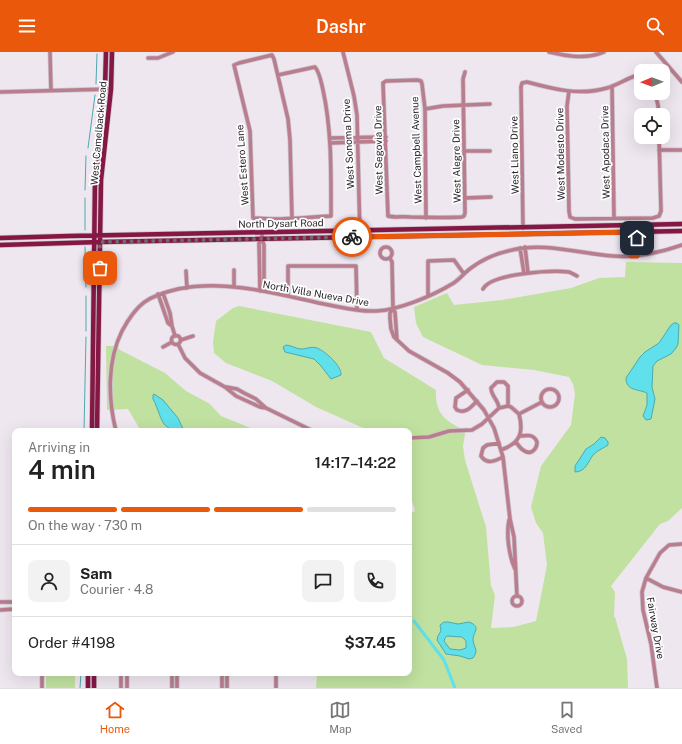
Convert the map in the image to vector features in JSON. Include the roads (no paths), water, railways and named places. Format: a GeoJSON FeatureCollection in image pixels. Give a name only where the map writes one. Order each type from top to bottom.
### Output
{"type":"FeatureCollection","features":[{"type":"Feature","properties":{"kind":"main road","name":"West Camelback Road"},"geometry":{"type":"LineString","coordinates":[[92,428],[95,174],[105,89],[106,52]]}},
{"type":"Feature","properties":{"kind":"main road","name":"West Camelback Road"},"geometry":{"type":"LineString","coordinates":[[98,428],[102,177],[112,89],[112,52]]}},
{"type":"Feature","properties":{"kind":"main road"},"geometry":{"type":"LineString","coordinates":[[98,152],[104,153]]}},
{"type":"Feature","properties":{"kind":"main road","name":"North Dysart Road"},"geometry":{"type":"LineString","coordinates":[[2,238],[682,224]]}},
{"type":"Feature","properties":{"kind":"main road","name":"North Dysart Road"},"geometry":{"type":"LineString","coordinates":[[3,245],[682,231]]}},
{"type":"Feature","properties":{"kind":"main road"},"geometry":{"type":"LineString","coordinates":[[2,238],[3,245]]}},
{"type":"Feature","properties":{"kind":"main road"},"geometry":{"type":"LineString","coordinates":[[93,335],[99,335]]}},
{"type":"Feature","properties":{"kind":"main road"},"geometry":{"type":"LineString","coordinates":[[88,676],[88,688]]}},
{"type":"Feature","properties":{"kind":"main road"},"geometry":{"type":"LineString","coordinates":[[94,676],[94,688]]}},
{"type":"Feature","properties":{"kind":"street"},"geometry":{"type":"LineString","coordinates":[[50,52],[51,90]]}},
{"type":"Feature","properties":{"kind":"street"},"geometry":{"type":"LineString","coordinates":[[148,58],[158,58],[173,52]]}},
{"type":"Feature","properties":{"kind":"street","name":"West Sonoma Drive"},"geometry":{"type":"LineString","coordinates":[[344,52],[357,115],[360,237]]}},
{"type":"Feature","properties":{"kind":"street"},"geometry":{"type":"LineString","coordinates":[[549,52],[584,57],[604,52]]}},
{"type":"Feature","properties":{"kind":"street"},"geometry":{"type":"LineString","coordinates":[[656,52],[682,82]]}},
{"type":"Feature","properties":{"kind":"street","name":"West Estero Lane"},"geometry":{"type":"LineString","coordinates":[[278,75],[272,55],[234,65],[250,131],[253,218],[266,220],[292,219]]}},
{"type":"Feature","properties":{"kind":"street"},"geometry":{"type":"LineString","coordinates":[[315,66],[322,84],[327,106],[330,138],[332,216],[292,219],[288,119],[278,75],[315,66]]}},
{"type":"Feature","properties":{"kind":"street","name":"West Alegre Drive"},"geometry":{"type":"LineString","coordinates":[[426,218],[464,216],[465,213],[463,79],[465,72]]}},
{"type":"Feature","properties":{"kind":"street"},"geometry":{"type":"LineString","coordinates":[[569,91],[600,90],[634,78]]}},
{"type":"Feature","properties":{"kind":"street","name":"West Campbell Avenue"},"geometry":{"type":"LineString","coordinates":[[383,83],[386,81],[421,81],[425,109],[426,218]]}},
{"type":"Feature","properties":{"kind":"street","name":"West Llano Drive"},"geometry":{"type":"LineString","coordinates":[[523,228],[522,83],[527,82],[558,90],[569,91]]}},
{"type":"Feature","properties":{"kind":"street","name":"West Segovia Drive"},"geometry":{"type":"LineString","coordinates":[[383,83],[388,216],[426,218]]}},
{"type":"Feature","properties":{"kind":"street","name":"West Apodaca Drive"},"geometry":{"type":"LineString","coordinates":[[612,86],[614,218]]}},
{"type":"Feature","properties":{"kind":"street"},"geometry":{"type":"LineString","coordinates":[[0,92],[112,89]]}},
{"type":"Feature","properties":{"kind":"street","name":"West Modesto Drive"},"geometry":{"type":"LineString","coordinates":[[569,91],[567,106],[568,211],[570,217],[575,219],[614,218]]}},
{"type":"Feature","properties":{"kind":"street"},"geometry":{"type":"LineString","coordinates":[[425,109],[443,106],[490,104]]}},
{"type":"Feature","properties":{"kind":"street"},"geometry":{"type":"LineString","coordinates":[[330,138],[357,140]]}},
{"type":"Feature","properties":{"kind":"street"},"geometry":{"type":"LineString","coordinates":[[330,143],[386,139]]}},
{"type":"Feature","properties":{"kind":"street"},"geometry":{"type":"LineString","coordinates":[[614,218],[654,218],[659,216],[661,211],[659,144]]}},
{"type":"Feature","properties":{"kind":"street"},"geometry":{"type":"LineString","coordinates":[[659,150],[682,150]]}},
{"type":"Feature","properties":{"kind":"street"},"geometry":{"type":"LineString","coordinates":[[464,151],[490,151]]}},
{"type":"Feature","properties":{"kind":"street"},"geometry":{"type":"LineString","coordinates":[[465,198],[491,197]]}},
{"type":"Feature","properties":{"kind":"street"},"geometry":{"type":"LineString","coordinates":[[634,225],[634,232],[637,237],[637,256]]}},
{"type":"Feature","properties":{"kind":"street"},"geometry":{"type":"LineString","coordinates":[[262,232],[262,239],[259,243],[262,291]]}},
{"type":"Feature","properties":{"kind":"street"},"geometry":{"type":"LineString","coordinates":[[631,256],[631,237],[634,232]]}},
{"type":"Feature","properties":{"kind":"street","name":"North Villa Nueva Drive"},"geometry":{"type":"LineString","coordinates":[[115,428],[112,410],[110,382],[116,346],[125,325],[136,310],[149,299],[158,294],[205,286],[234,287],[262,291],[357,310],[377,311],[393,308],[452,284],[474,266],[506,251],[522,248],[542,247],[601,255],[637,256],[660,252],[682,245]]}},
{"type":"Feature","properties":{"kind":"street"},"geometry":{"type":"LineString","coordinates":[[522,248],[526,273]]}},
{"type":"Feature","properties":{"kind":"street"},"geometry":{"type":"LineString","coordinates":[[390,258],[392,262],[393,308],[390,313],[391,329],[394,337],[408,351],[448,373],[468,390],[484,410],[499,443],[503,457],[510,519],[515,545],[517,596]]}},
{"type":"Feature","properties":{"kind":"street"},"geometry":{"type":"LineString","coordinates":[[428,295],[428,261],[454,260],[464,274]]}},
{"type":"Feature","properties":{"kind":"street"},"geometry":{"type":"LineString","coordinates":[[288,296],[288,266],[356,266],[357,310]]}},
{"type":"Feature","properties":{"kind":"street"},"geometry":{"type":"LineString","coordinates":[[234,270],[234,287]]}},
{"type":"Feature","properties":{"kind":"street"},"geometry":{"type":"LineString","coordinates":[[186,271],[187,288]]}},
{"type":"Feature","properties":{"kind":"street"},"geometry":{"type":"LineString","coordinates":[[484,289],[488,284],[501,278],[526,273],[571,272],[577,276]]}},
{"type":"Feature","properties":{"kind":"street"},"geometry":{"type":"LineString","coordinates":[[163,293],[170,313],[175,336],[178,336],[181,340]]}},
{"type":"Feature","properties":{"kind":"street"},"geometry":{"type":"LineString","coordinates":[[158,294],[168,323],[172,326]]}},
{"type":"Feature","properties":{"kind":"street"},"geometry":{"type":"LineString","coordinates":[[163,347],[172,342],[172,339],[175,336]]}},
{"type":"Feature","properties":{"kind":"street"},"geometry":{"type":"LineString","coordinates":[[178,344],[181,340],[193,336]]}},
{"type":"Feature","properties":{"kind":"street"},"geometry":{"type":"LineString","coordinates":[[172,342],[176,345],[178,344],[185,358],[200,373],[225,387],[236,396],[260,407],[266,408],[307,428]]}},
{"type":"Feature","properties":{"kind":"street"},"geometry":{"type":"LineString","coordinates":[[499,408],[498,400],[491,392],[491,388],[497,382],[504,382],[508,386],[508,406]]}},
{"type":"Feature","properties":{"kind":"street"},"geometry":{"type":"LineString","coordinates":[[468,390],[456,398],[455,406],[457,410],[464,412],[470,409],[477,401]]}},
{"type":"Feature","properties":{"kind":"street"},"geometry":{"type":"LineString","coordinates":[[546,390],[554,390],[558,395],[558,400],[555,405],[549,407],[542,402],[541,397],[546,390]]}},
{"type":"Feature","properties":{"kind":"street"},"geometry":{"type":"LineString","coordinates":[[519,414],[542,402]]}},
{"type":"Feature","properties":{"kind":"street"},"geometry":{"type":"LineString","coordinates":[[412,438],[433,437],[452,431],[477,428],[499,408],[508,406],[519,414],[520,436],[512,446],[501,450]]}},
{"type":"Feature","properties":{"kind":"street"},"geometry":{"type":"LineString","coordinates":[[516,442],[522,450],[528,452],[531,452],[536,448],[537,442],[534,437],[529,435],[520,436]]}},
{"type":"Feature","properties":{"kind":"street"},"geometry":{"type":"LineString","coordinates":[[499,443],[487,445],[483,448],[481,456],[487,461],[491,462],[503,457]]}},
{"type":"Feature","properties":{"kind":"street"},"geometry":{"type":"LineString","coordinates":[[510,519],[508,526],[512,563],[515,569]]}},
{"type":"Feature","properties":{"kind":"street","name":"Fairway Drive"},"geometry":{"type":"LineString","coordinates":[[657,688],[651,644],[642,605],[642,592],[646,578],[660,553],[669,545],[682,544]]}},
{"type":"Feature","properties":{"kind":"street"},"geometry":{"type":"LineString","coordinates":[[510,545],[515,545]]}},
{"type":"Feature","properties":{"kind":"street"},"geometry":{"type":"LineString","coordinates":[[646,578],[663,587],[682,592]]}},
{"type":"Feature","properties":{"kind":"street"},"geometry":{"type":"LineString","coordinates":[[0,602],[12,602]]}},
{"type":"Feature","properties":{"kind":"street"},"geometry":{"type":"LineString","coordinates":[[0,610],[12,609]]}},
{"type":"Feature","properties":{"kind":"street"},"geometry":{"type":"LineString","coordinates":[[42,676],[42,688]]}},
{"type":"Feature","properties":{"kind":"street"},"geometry":{"type":"LineString","coordinates":[[121,676],[121,688]]}},
{"type":"Feature","properties":{"kind":"street"},"geometry":{"type":"LineString","coordinates":[[126,688],[127,676]]}},
{"type":"Feature","properties":{"kind":"street"},"geometry":{"type":"LineString","coordinates":[[172,676],[172,688]]}},
{"type":"Feature","properties":{"kind":"street"},"geometry":{"type":"LineString","coordinates":[[177,676],[177,688]]}},
{"type":"Feature","properties":{"kind":"street"},"geometry":{"type":"LineString","coordinates":[[222,676],[222,688]]}},
{"type":"Feature","properties":{"kind":"street"},"geometry":{"type":"LineString","coordinates":[[227,676],[227,688]]}},
{"type":"Feature","properties":{"kind":"street"},"geometry":{"type":"LineString","coordinates":[[276,676],[276,688]]}},
{"type":"Feature","properties":{"kind":"water"},"geometry":{"type":"Polygon","coordinates":[[[674,323],[679,325],[678,344],[671,354],[657,361],[653,366],[652,387],[655,399],[651,419],[646,420],[643,416],[647,405],[647,393],[630,387],[626,378],[640,357],[659,343],[674,323]]]}},
{"type":"Feature","properties":{"kind":"water"},"geometry":{"type":"Polygon","coordinates":[[[286,345],[299,349],[313,347],[317,348],[328,355],[336,363],[341,371],[341,375],[331,379],[314,359],[285,352],[283,347],[286,345]]]}},
{"type":"Feature","properties":{"kind":"water"},"geometry":{"type":"Polygon","coordinates":[[[154,394],[163,400],[178,418],[183,428],[169,428],[166,426],[153,399],[154,394]]]}},
{"type":"Feature","properties":{"kind":"water"},"geometry":{"type":"Polygon","coordinates":[[[601,437],[605,438],[608,445],[597,451],[582,470],[575,472],[575,466],[586,449],[601,437]]]}},
{"type":"Feature","properties":{"kind":"water"},"geometry":{"type":"Polygon","coordinates":[[[444,622],[458,624],[469,622],[475,626],[476,630],[473,640],[476,651],[473,658],[469,659],[446,654],[437,640],[441,631],[440,625],[444,622]],[[447,636],[444,641],[450,649],[460,650],[466,648],[466,641],[462,637],[447,636]]]}},
{"type":"Feature","properties":{"kind":"waterway"},"geometry":{"type":"LineString","coordinates":[[96,84],[97,54]]}},
{"type":"Feature","properties":{"kind":"waterway"},"geometry":{"type":"LineString","coordinates":[[88,148],[95,95]]}},
{"type":"Feature","properties":{"kind":"waterway"},"geometry":{"type":"LineString","coordinates":[[85,190],[86,156]]}},
{"type":"Feature","properties":{"kind":"waterway"},"geometry":{"type":"LineString","coordinates":[[85,198],[85,230]]}},
{"type":"Feature","properties":{"kind":"waterway"},"geometry":{"type":"LineString","coordinates":[[85,247],[86,287]]}},
{"type":"Feature","properties":{"kind":"waterway"},"geometry":{"type":"LineString","coordinates":[[86,296],[86,331]]}},
{"type":"Feature","properties":{"kind":"waterway"},"geometry":{"type":"LineString","coordinates":[[84,428],[86,337]]}},
{"type":"Feature","properties":{"kind":"waterway"},"geometry":{"type":"LineString","coordinates":[[414,621],[444,660],[455,688]]}},
{"type":"Feature","properties":{"kind":"waterway"},"geometry":{"type":"LineString","coordinates":[[80,688],[81,676]]}}]}
